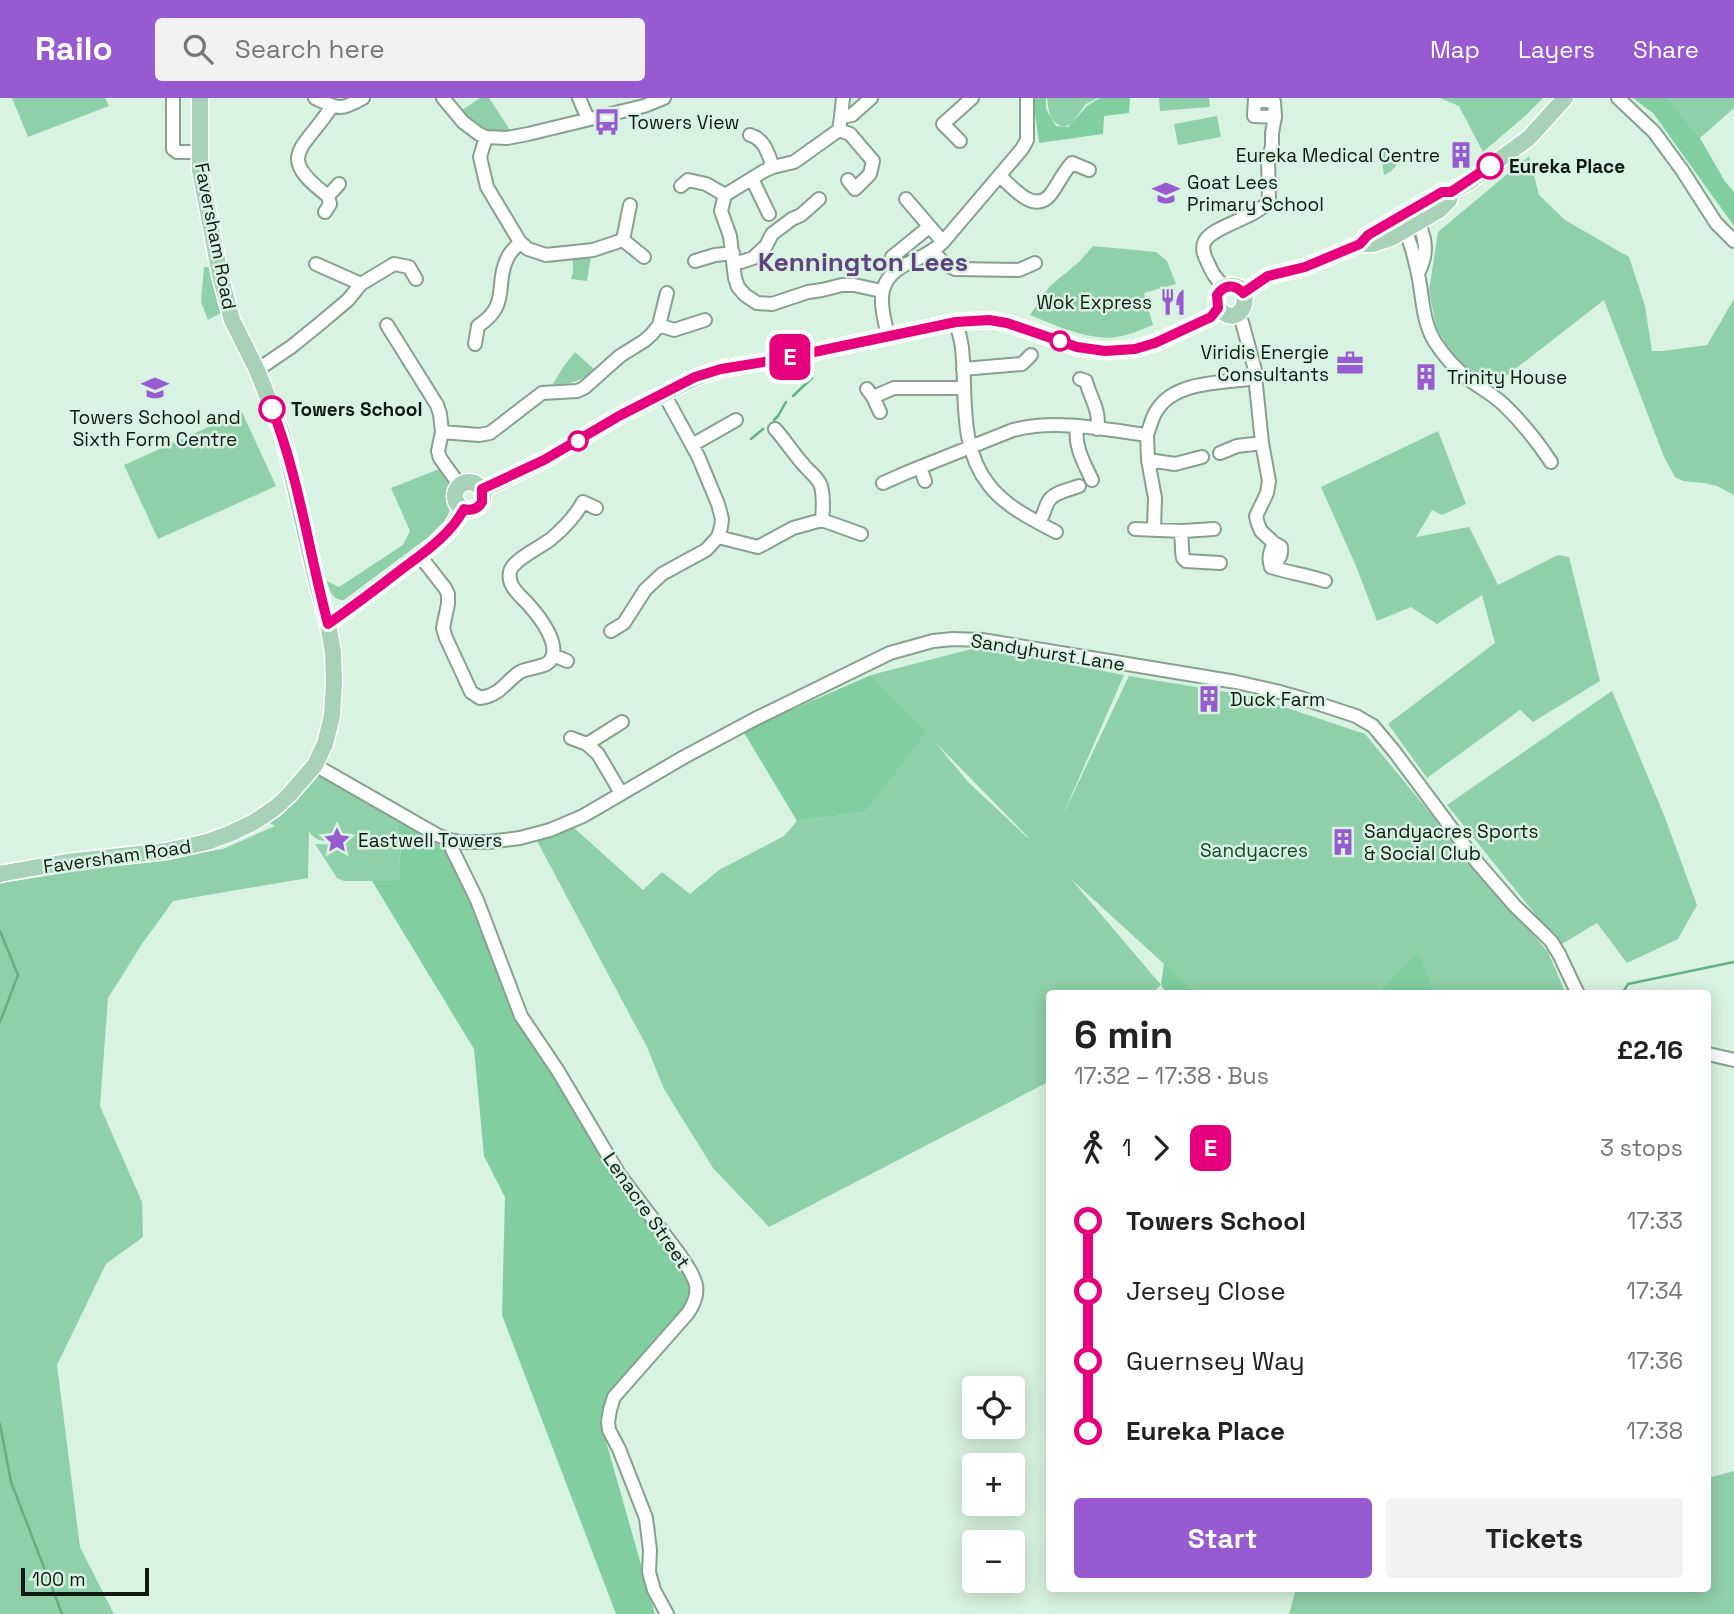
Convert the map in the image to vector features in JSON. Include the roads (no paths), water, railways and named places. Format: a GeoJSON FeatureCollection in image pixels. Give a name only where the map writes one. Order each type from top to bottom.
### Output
{"type":"FeatureCollection","features":[{"type":"Feature","properties":{"kind":"main road","name":"Faversham Road"},"geometry":{"type":"LineString","coordinates":[[0,874],[67,862],[166,851],[207,842],[254,822],[271,811],[315,765],[325,744],[332,716],[334,682],[328,624],[283,436],[257,370],[232,320],[223,288],[200,170],[200,98]]}},
{"type":"Feature","properties":{"kind":"main road"},"geometry":{"type":"LineString","coordinates":[[1243,293],[1268,276],[1305,267],[1360,244],[1373,244],[1391,238],[1408,220],[1439,210],[1449,200],[1451,192],[1529,138],[1565,98]]}},
{"type":"Feature","properties":{"kind":"main road"},"geometry":{"type":"LineString","coordinates":[[482,489],[544,460],[663,393],[695,377],[721,369],[956,322],[989,320],[1007,323],[1077,347],[1105,351],[1135,349],[1155,343],[1211,317],[1218,308],[1217,295],[1226,287],[1236,287],[1245,297],[1244,305],[1236,314],[1228,315],[1218,308]]}},
{"type":"Feature","properties":{"kind":"main road"},"geometry":{"type":"LineString","coordinates":[[472,482],[482,489],[480,506],[473,510],[464,509],[457,503],[455,499],[460,485],[472,482]]}},
{"type":"Feature","properties":{"kind":"main road"},"geometry":{"type":"LineString","coordinates":[[328,624],[419,556],[451,528],[464,509]]}},
{"type":"Feature","properties":{"kind":"street"},"geometry":{"type":"LineString","coordinates":[[173,98],[174,150],[199,152]]}},
{"type":"Feature","properties":{"kind":"street"},"geometry":{"type":"LineString","coordinates":[[315,98],[338,108],[363,98]]}},
{"type":"Feature","properties":{"kind":"street"},"geometry":{"type":"LineString","coordinates":[[443,98],[463,122],[479,134],[516,137],[644,106],[664,98]]}},
{"type":"Feature","properties":{"kind":"street"},"geometry":{"type":"LineString","coordinates":[[579,98],[588,119]]}},
{"type":"Feature","properties":{"kind":"street"},"geometry":{"type":"LineString","coordinates":[[843,98],[840,123],[873,161],[870,174],[855,189],[848,180]]}},
{"type":"Feature","properties":{"kind":"street"},"geometry":{"type":"LineString","coordinates":[[871,98],[794,162],[773,167],[724,195],[721,211],[730,236],[738,287],[757,303],[772,304],[808,292],[842,285],[882,291]]}},
{"type":"Feature","properties":{"kind":"street"},"geometry":{"type":"LineString","coordinates":[[960,141],[943,124],[972,98]]}},
{"type":"Feature","properties":{"kind":"street"},"geometry":{"type":"LineString","coordinates":[[888,336],[881,300],[886,280],[898,268],[933,252],[1026,145],[1027,98]]}},
{"type":"Feature","properties":{"kind":"street"},"geometry":{"type":"LineString","coordinates":[[1618,98],[1654,132],[1716,223],[1734,241]]}},
{"type":"Feature","properties":{"kind":"street"},"geometry":{"type":"LineString","coordinates":[[1226,287],[1218,282],[1203,254],[1203,243],[1209,236],[1255,212],[1269,201],[1268,159],[1275,117],[1254,116],[1255,99]]}},
{"type":"Feature","properties":{"kind":"street"},"geometry":{"type":"LineString","coordinates":[[325,212],[330,204],[328,196],[302,173],[297,158],[332,106]]}},
{"type":"Feature","properties":{"kind":"street"},"geometry":{"type":"LineString","coordinates":[[750,135],[757,136],[766,147],[773,167]]}},
{"type":"Feature","properties":{"kind":"street"},"geometry":{"type":"LineString","coordinates":[[486,136],[480,157],[486,187],[520,242],[533,251],[546,255],[593,250],[623,240]]}},
{"type":"Feature","properties":{"kind":"street"},"geometry":{"type":"LineString","coordinates":[[1000,176],[1027,200],[1037,203],[1048,198],[1072,163],[1089,170]]}},
{"type":"Feature","properties":{"kind":"street"},"geometry":{"type":"LineString","coordinates":[[684,179],[706,184],[724,195]]}},
{"type":"Feature","properties":{"kind":"street"},"geometry":{"type":"LineString","coordinates":[[752,179],[769,214]]}},
{"type":"Feature","properties":{"kind":"street"},"geometry":{"type":"LineString","coordinates":[[328,196],[339,184]]}},
{"type":"Feature","properties":{"kind":"street"},"geometry":{"type":"LineString","coordinates":[[695,261],[715,255],[734,257],[741,262],[754,258],[770,249],[772,234],[819,199]]}},
{"type":"Feature","properties":{"kind":"street"},"geometry":{"type":"LineString","coordinates":[[906,199],[943,242]]}},
{"type":"Feature","properties":{"kind":"street"},"geometry":{"type":"LineString","coordinates":[[623,240],[630,205]]}},
{"type":"Feature","properties":{"kind":"street"},"geometry":{"type":"LineString","coordinates":[[1408,220],[1423,234],[1425,246],[1418,273],[1420,296],[1433,338],[1444,356],[1465,377],[1504,405],[1552,462]]}},
{"type":"Feature","properties":{"kind":"street"},"geometry":{"type":"LineString","coordinates":[[898,268],[892,257],[929,227]]}},
{"type":"Feature","properties":{"kind":"street"},"geometry":{"type":"LineString","coordinates":[[623,240],[644,257]]}},
{"type":"Feature","properties":{"kind":"street"},"geometry":{"type":"LineString","coordinates":[[475,344],[474,324],[487,320],[498,305],[505,265],[509,254],[520,242]]}},
{"type":"Feature","properties":{"kind":"street"},"geometry":{"type":"LineString","coordinates":[[933,252],[945,264],[956,269],[1019,270],[1035,263]]}},
{"type":"Feature","properties":{"kind":"street"},"geometry":{"type":"LineString","coordinates":[[316,264],[361,284]]}},
{"type":"Feature","properties":{"kind":"street"},"geometry":{"type":"LineString","coordinates":[[257,370],[317,326],[348,300],[361,284],[394,264],[409,267],[416,279]]}},
{"type":"Feature","properties":{"kind":"street"},"geometry":{"type":"LineString","coordinates":[[442,432],[471,435],[490,433],[542,393],[577,391],[584,388],[620,356],[644,341],[659,325],[667,293]]}},
{"type":"Feature","properties":{"kind":"street"},"geometry":{"type":"LineString","coordinates":[[1236,314],[1242,321],[1269,481],[1256,516],[1261,531],[1274,543],[1269,561],[1271,567],[1325,582]]}},
{"type":"Feature","properties":{"kind":"street"},"geometry":{"type":"LineString","coordinates":[[659,325],[674,330],[705,320]]}},
{"type":"Feature","properties":{"kind":"street"},"geometry":{"type":"LineString","coordinates":[[956,322],[961,346],[965,421],[981,472],[990,487],[1009,504],[1056,532]]}},
{"type":"Feature","properties":{"kind":"street"},"geometry":{"type":"LineString","coordinates":[[387,325],[391,345],[411,362],[437,405],[442,432],[438,450],[440,458],[460,485]]}},
{"type":"Feature","properties":{"kind":"street"},"geometry":{"type":"LineString","coordinates":[[963,369],[1022,364],[1031,355]]}},
{"type":"Feature","properties":{"kind":"street"},"geometry":{"type":"LineString","coordinates":[[1154,529],[1155,498],[1148,460],[1147,435],[1156,411],[1172,395],[1185,388],[1253,378]]}},
{"type":"Feature","properties":{"kind":"street"},"geometry":{"type":"LineString","coordinates":[[1080,379],[1086,381],[1094,402],[1098,415],[1097,429]]}},
{"type":"Feature","properties":{"kind":"street"},"geometry":{"type":"LineString","coordinates":[[880,412],[870,393],[894,388],[963,388]]}},
{"type":"Feature","properties":{"kind":"street"},"geometry":{"type":"LineString","coordinates":[[611,631],[629,626],[645,590],[662,574],[701,554],[718,537],[721,527],[721,515],[708,480],[663,393]]}},
{"type":"Feature","properties":{"kind":"street"},"geometry":{"type":"LineString","coordinates":[[692,445],[736,420]]}},
{"type":"Feature","properties":{"kind":"street"},"geometry":{"type":"LineString","coordinates":[[883,483],[1026,427],[1077,427],[1147,435]]}},
{"type":"Feature","properties":{"kind":"street"},"geometry":{"type":"LineString","coordinates":[[1077,427],[1075,437],[1092,480]]}},
{"type":"Feature","properties":{"kind":"street"},"geometry":{"type":"LineString","coordinates":[[775,429],[817,478],[823,500],[822,520]]}},
{"type":"Feature","properties":{"kind":"street"},"geometry":{"type":"LineString","coordinates":[[1220,453],[1237,446],[1262,443]]}},
{"type":"Feature","properties":{"kind":"street"},"geometry":{"type":"LineString","coordinates":[[1148,460],[1175,464],[1202,457]]}},
{"type":"Feature","properties":{"kind":"street"},"geometry":{"type":"LineString","coordinates":[[920,467],[925,481]]}},
{"type":"Feature","properties":{"kind":"street"},"geometry":{"type":"LineString","coordinates":[[1038,523],[1053,495],[1079,486]]}},
{"type":"Feature","properties":{"kind":"street"},"geometry":{"type":"LineString","coordinates":[[419,556],[448,594],[443,628],[471,692],[480,698],[494,696],[519,673],[547,664],[551,660],[554,643],[513,587],[510,569],[553,537],[571,520],[583,502],[596,509]]}},
{"type":"Feature","properties":{"kind":"street"},"geometry":{"type":"LineString","coordinates":[[718,537],[758,554],[793,528],[822,520],[861,534]]}},
{"type":"Feature","properties":{"kind":"street"},"geometry":{"type":"LineString","coordinates":[[839,541],[844,528]]}},
{"type":"Feature","properties":{"kind":"street"},"geometry":{"type":"LineString","coordinates":[[1135,528],[1180,531],[1214,529]]}},
{"type":"Feature","properties":{"kind":"street"},"geometry":{"type":"LineString","coordinates":[[1180,531],[1181,558],[1186,561],[1220,564]]}},
{"type":"Feature","properties":{"kind":"street","name":"Sandyhurst Lane"},"geometry":{"type":"LineString","coordinates":[[315,765],[418,825],[450,840],[489,842],[537,834],[573,821],[755,719],[890,653],[933,641],[982,640],[1257,686],[1345,712],[1373,726],[1476,861],[1551,941],[1576,990]]}},
{"type":"Feature","properties":{"kind":"street"},"geometry":{"type":"LineString","coordinates":[[552,655],[567,661]]}},
{"type":"Feature","properties":{"kind":"street"},"geometry":{"type":"LineString","coordinates":[[587,744],[622,722]]}},
{"type":"Feature","properties":{"kind":"street"},"geometry":{"type":"LineString","coordinates":[[571,738],[587,744],[598,754],[621,793]]}},
{"type":"Feature","properties":{"kind":"street","name":"Lenacre Street"},"geometry":{"type":"LineString","coordinates":[[450,840],[477,900],[521,1016],[558,1071],[620,1174],[680,1255],[696,1286],[696,1302],[614,1397],[608,1422],[646,1518],[650,1550],[649,1572],[654,1590],[667,1614]]}},
{"type":"Feature","properties":{"kind":"street"},"geometry":{"type":"LineString","coordinates":[[1711,1055],[1734,1060]]}},
{"type":"Feature","properties":{"kind":"waterway"},"geometry":{"type":"LineString","coordinates":[[793,396],[812,378]]}},
{"type":"Feature","properties":{"kind":"waterway"},"geometry":{"type":"LineString","coordinates":[[774,420],[786,402]]}},
{"type":"Feature","properties":{"kind":"waterway"},"geometry":{"type":"LineString","coordinates":[[751,439],[763,429]]}},
{"type":"Feature","properties":{"kind":"waterway"},"geometry":{"type":"LineString","coordinates":[[0,931],[18,975],[0,1022]]}},
{"type":"Feature","properties":{"kind":"waterway"},"geometry":{"type":"LineString","coordinates":[[1624,990],[1628,984],[1734,962]]}},
{"type":"Feature","properties":{"kind":"waterway"},"geometry":{"type":"LineString","coordinates":[[0,1424],[11,1482],[62,1614]]}},
{"type":"Feature","properties":{"kind":"place","name":"Towers View"},"geometry":{"type":"Point","coordinates":[607,122]}},
{"type":"Feature","properties":{"kind":"place","name":"Eureka Medical Centre"},"geometry":{"type":"Point","coordinates":[1461,155]}},
{"type":"Feature","properties":{"kind":"place","name":"Eureka Place"},"geometry":{"type":"Point","coordinates":[1490,166]}},
{"type":"Feature","properties":{"kind":"place","name":"Goat Lees Primary School"},"geometry":{"type":"Point","coordinates":[1166,193]}},
{"type":"Feature","properties":{"kind":"place","name":"Wok Express"},"geometry":{"type":"Point","coordinates":[1173,302]}},
{"type":"Feature","properties":{"kind":"place","name":"Viridis Energie Consultants"},"geometry":{"type":"Point","coordinates":[1350,363]}},
{"type":"Feature","properties":{"kind":"place","name":"Trinity House"},"geometry":{"type":"Point","coordinates":[1426,377]}},
{"type":"Feature","properties":{"kind":"place","name":"Towers School and Sixth Form Centre"},"geometry":{"type":"Point","coordinates":[155,388]}},
{"type":"Feature","properties":{"kind":"place","name":"Towers School"},"geometry":{"type":"Point","coordinates":[272,409]}},
{"type":"Feature","properties":{"kind":"place","name":"Duck Farm"},"geometry":{"type":"Point","coordinates":[1209,699]}},
{"type":"Feature","properties":{"kind":"place","name":"Eastwell Towers"},"geometry":{"type":"Point","coordinates":[337,840]}},
{"type":"Feature","properties":{"kind":"place","name":"Sandyacres Sports & Social Club"},"geometry":{"type":"Point","coordinates":[1343,842]}},
{"type":"Feature","properties":{"kind":"district","name":"Kennington Lees"},"geometry":{"type":"Point","coordinates":[863,262]}},
{"type":"Feature","properties":{"kind":"park label","name":"Sandyacres"},"geometry":{"type":"Point","coordinates":[1254,850]}}]}
